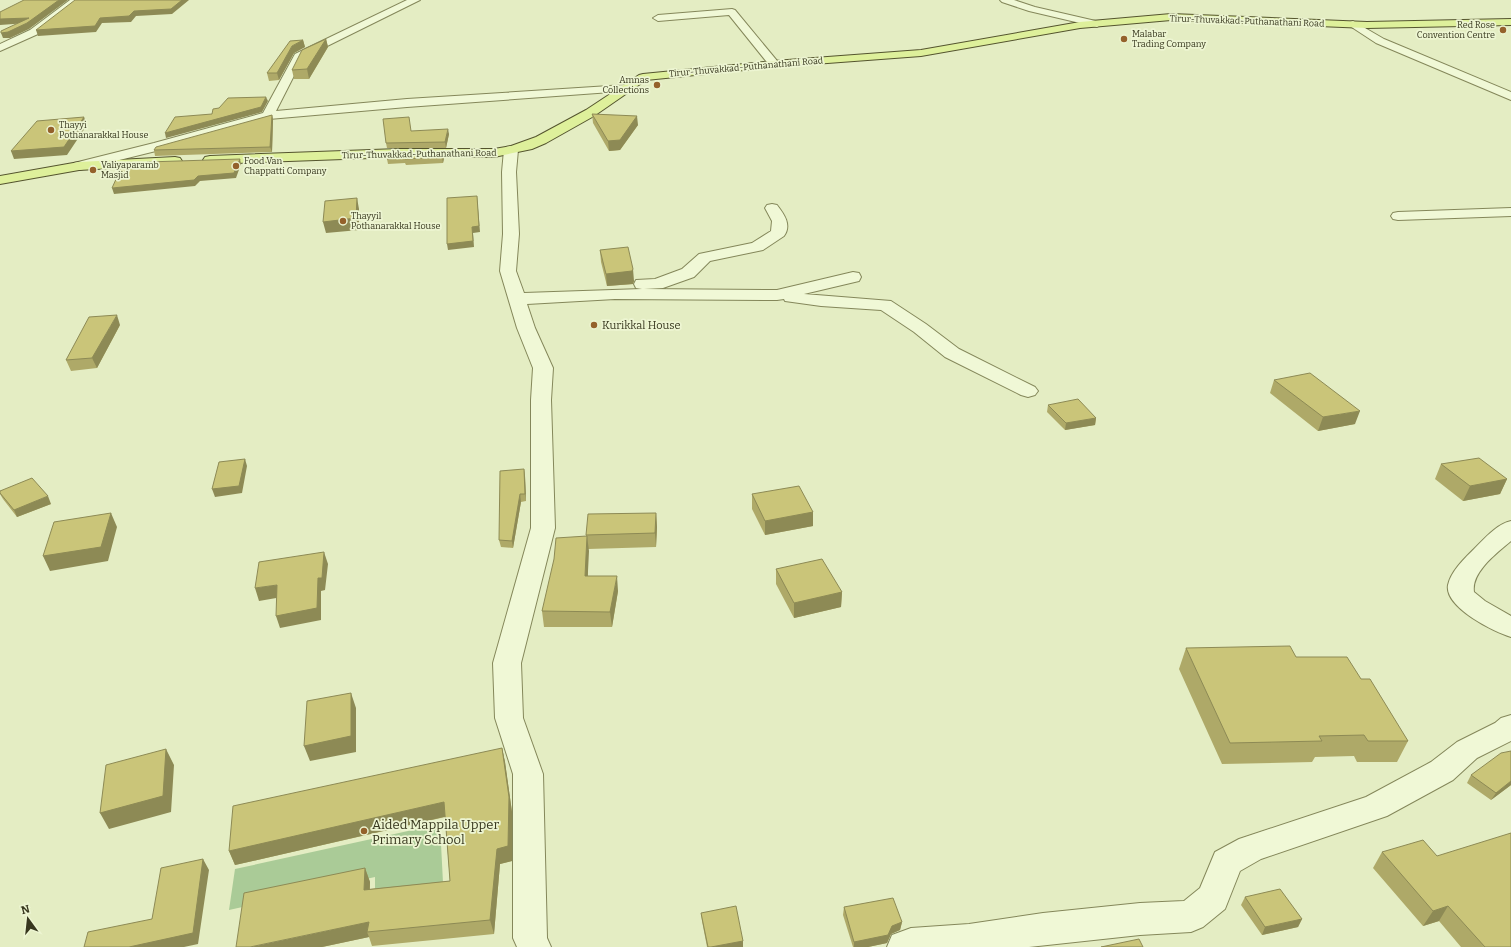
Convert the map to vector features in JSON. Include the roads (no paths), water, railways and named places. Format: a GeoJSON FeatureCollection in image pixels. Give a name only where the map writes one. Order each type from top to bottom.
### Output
{"type":"FeatureCollection","features":[{"type":"Feature","properties":{"kind":"main road","name":"Tirur-Thuvakkad-Puthanathani Road"},"geometry":{"type":"LineString","coordinates":[[202,160],[399,153],[494,153],[527,146],[541,140],[590,113],[643,77],[774,64],[921,53],[1080,25],[1171,17],[1352,24],[1511,22]]}},
{"type":"Feature","properties":{"kind":"main road"},"geometry":{"type":"LineString","coordinates":[[0,180],[79,166],[186,161]]}},
{"type":"Feature","properties":{"kind":"street"},"geometry":{"type":"LineString","coordinates":[[0,48],[34,32],[76,0]]}},
{"type":"Feature","properties":{"kind":"street"},"geometry":{"type":"LineString","coordinates":[[268,115],[299,56],[383,14],[415,0]]}},
{"type":"Feature","properties":{"kind":"street"},"geometry":{"type":"LineString","coordinates":[[1005,0],[1032,9],[1097,24]]}},
{"type":"Feature","properties":{"kind":"street"},"geometry":{"type":"LineString","coordinates":[[658,18],[732,12],[774,64]]}},
{"type":"Feature","properties":{"kind":"street"},"geometry":{"type":"LineString","coordinates":[[1352,24],[1394,48],[1511,96]]}},
{"type":"Feature","properties":{"kind":"street"},"geometry":{"type":"LineString","coordinates":[[79,166],[159,146],[268,115],[415,102],[625,88]]}},
{"type":"Feature","properties":{"kind":"street"},"geometry":{"type":"LineString","coordinates":[[510,150],[509,172],[511,234],[508,271],[526,328],[543,368],[541,400],[543,528],[507,663],[509,718],[528,774],[530,938],[534,947]]}},
{"type":"Feature","properties":{"kind":"street"},"geometry":{"type":"LineString","coordinates":[[515,294],[658,284],[688,272],[705,257],[757,247],[779,233],[780,222],[772,208]]}},
{"type":"Feature","properties":{"kind":"street"},"geometry":{"type":"LineString","coordinates":[[1398,216],[1511,212]]}},
{"type":"Feature","properties":{"kind":"street"},"geometry":{"type":"LineString","coordinates":[[778,295],[853,277]]}},
{"type":"Feature","properties":{"kind":"street"},"geometry":{"type":"LineString","coordinates":[[515,294],[778,295],[821,301],[885,305],[920,328],[952,353],[1028,391]]}},
{"type":"Feature","properties":{"kind":"street"},"geometry":{"type":"LineString","coordinates":[[1511,528],[1476,561],[1460,584],[1460,593],[1468,602],[1511,628]]}},
{"type":"Feature","properties":{"kind":"street"},"geometry":{"type":"LineString","coordinates":[[904,947],[911,944],[969,940],[1050,928],[1140,919],[1191,916],[1213,898],[1227,862],[1250,848],[1376,807],[1442,771],[1467,750],[1505,732],[1511,726]]}},
{"type":"Feature","properties":{"kind":"place","name":"Red Rose Convention Centre"},"geometry":{"type":"Point","coordinates":[1503,30]}},
{"type":"Feature","properties":{"kind":"place","name":"Malabar Trading Company"},"geometry":{"type":"Point","coordinates":[1124,39]}},
{"type":"Feature","properties":{"kind":"place","name":"Amnas Collections"},"geometry":{"type":"Point","coordinates":[657,85]}},
{"type":"Feature","properties":{"kind":"place","name":"Thayyi Pothanarakkal House"},"geometry":{"type":"Point","coordinates":[51,130]}},
{"type":"Feature","properties":{"kind":"place","name":"Food Van Chappatti Company"},"geometry":{"type":"Point","coordinates":[236,166]}},
{"type":"Feature","properties":{"kind":"place","name":"Valiyaparamb Masjid"},"geometry":{"type":"Point","coordinates":[93,170]}},
{"type":"Feature","properties":{"kind":"place","name":"Thayyil Pothanarakkal House"},"geometry":{"type":"Point","coordinates":[343,221]}},
{"type":"Feature","properties":{"kind":"place","name":"Kurikkal House"},"geometry":{"type":"Point","coordinates":[594,325]}},
{"type":"Feature","properties":{"kind":"place","name":"Aided Mappila Upper Primary School"},"geometry":{"type":"Point","coordinates":[364,831]}}]}
